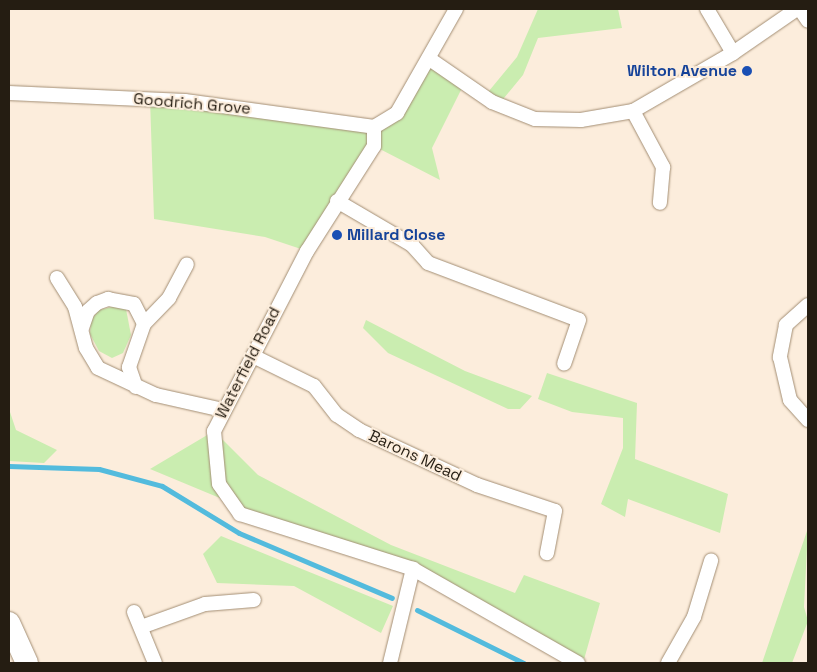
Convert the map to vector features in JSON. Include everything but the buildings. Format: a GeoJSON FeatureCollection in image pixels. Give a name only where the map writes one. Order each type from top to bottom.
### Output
{"type":"FeatureCollection","features":[{"type":"Feature","properties":{"kind":"highway"},"geometry":{"type":"LineString","coordinates":[[9,623],[27,663]]}},
{"type":"Feature","properties":{"kind":"street"},"geometry":{"type":"LineString","coordinates":[[374,127],[386,123],[397,113],[431,60],[456,9]]}},
{"type":"Feature","properties":{"kind":"street"},"geometry":{"type":"LineString","coordinates":[[707,9],[734,53]]}},
{"type":"Feature","properties":{"kind":"street"},"geometry":{"type":"LineString","coordinates":[[431,60],[492,102],[535,119],[582,120],[633,111],[734,53],[798,9],[808,21]]}},
{"type":"Feature","properties":{"kind":"street","name":"Goodrich Grove"},"geometry":{"type":"LineString","coordinates":[[9,94],[185,101],[374,127]]}},
{"type":"Feature","properties":{"kind":"street"},"geometry":{"type":"LineString","coordinates":[[633,111],[663,167],[660,203]]}},
{"type":"Feature","properties":{"kind":"street","name":"Waterfield Road"},"geometry":{"type":"LineString","coordinates":[[374,127],[374,146],[337,202],[223,410],[214,430],[214,462],[227,500],[240,514],[413,569],[578,663]]}},
{"type":"Feature","properties":{"kind":"street"},"geometry":{"type":"LineString","coordinates":[[337,202],[412,245],[428,263],[579,320],[564,364]]}},
{"type":"Feature","properties":{"kind":"street"},"geometry":{"type":"LineString","coordinates":[[136,387],[128,367],[144,324],[169,298],[187,264]]}},
{"type":"Feature","properties":{"kind":"street"},"geometry":{"type":"LineString","coordinates":[[57,278],[82,328],[98,368],[136,387],[223,410]]}},
{"type":"Feature","properties":{"kind":"street"},"geometry":{"type":"LineString","coordinates":[[82,328],[88,311],[108,298],[134,304],[144,324]]}},
{"type":"Feature","properties":{"kind":"street"},"geometry":{"type":"LineString","coordinates":[[808,306],[786,325],[780,356],[790,400],[808,420]]}},
{"type":"Feature","properties":{"kind":"street","name":"Barons Mead"},"geometry":{"type":"LineString","coordinates":[[253,356],[314,386],[337,415],[359,430],[477,485],[555,512],[547,553]]}},
{"type":"Feature","properties":{"kind":"street"},"geometry":{"type":"LineString","coordinates":[[668,663],[694,617],[711,561]]}},
{"type":"Feature","properties":{"kind":"street"},"geometry":{"type":"LineString","coordinates":[[390,663],[413,569]]}},
{"type":"Feature","properties":{"kind":"street"},"geometry":{"type":"LineString","coordinates":[[141,627],[206,604],[254,600]]}},
{"type":"Feature","properties":{"kind":"street"},"geometry":{"type":"LineString","coordinates":[[134,612],[155,663]]}},
{"type":"Feature","properties":{"kind":"green space"},"geometry":{"type":"Polygon","coordinates":[[[538,9],[618,9],[622,28],[538,38],[523,75],[499,104],[484,97],[517,57],[538,9]]]}},
{"type":"Feature","properties":{"kind":"green space"},"geometry":{"type":"Polygon","coordinates":[[[431,60],[464,84],[432,148],[440,180],[374,146],[307,251],[265,237],[154,219],[150,99],[386,123],[431,60]]]}},
{"type":"Feature","properties":{"kind":"green space"},"geometry":{"type":"Polygon","coordinates":[[[116,306],[126,309],[131,335],[123,353],[112,358],[99,351],[90,334],[91,320],[99,310],[116,306]]]}},
{"type":"Feature","properties":{"kind":"green space"},"geometry":{"type":"Polygon","coordinates":[[[366,320],[465,371],[532,396],[520,409],[508,409],[388,353],[363,328],[366,320]]]}},
{"type":"Feature","properties":{"kind":"green space"},"geometry":{"type":"Polygon","coordinates":[[[547,373],[637,403],[635,459],[728,494],[720,533],[628,499],[625,517],[601,504],[623,448],[623,418],[572,412],[538,399],[547,373]]]}},
{"type":"Feature","properties":{"kind":"green space"},"geometry":{"type":"Polygon","coordinates":[[[9,409],[16,430],[57,450],[44,463],[9,461],[9,409]]]}},
{"type":"Feature","properties":{"kind":"green space"},"geometry":{"type":"Polygon","coordinates":[[[214,431],[258,475],[391,545],[515,593],[524,575],[600,603],[583,663],[440,581],[240,514],[227,501],[150,469],[214,431]]]}},
{"type":"Feature","properties":{"kind":"green space"},"geometry":{"type":"Polygon","coordinates":[[[808,528],[804,607],[808,621],[792,663],[762,663],[808,528]]]}},
{"type":"Feature","properties":{"kind":"green space"},"geometry":{"type":"Polygon","coordinates":[[[221,536],[393,606],[381,633],[294,586],[217,583],[203,554],[221,536]]]}},
{"type":"Feature","properties":{"kind":"waterway"},"geometry":{"type":"LineString","coordinates":[[9,466],[99,469],[162,486],[239,533],[392,598]]}},
{"type":"Feature","properties":{"kind":"waterway"},"geometry":{"type":"LineString","coordinates":[[417,610],[524,663]]}},
{"type":"Feature","properties":{"kind":"place","name":"Wilton Avenue"},"geometry":{"type":"Point","coordinates":[747,71]}},
{"type":"Feature","properties":{"kind":"place","name":"Millard Close"},"geometry":{"type":"Point","coordinates":[337,235]}}]}
